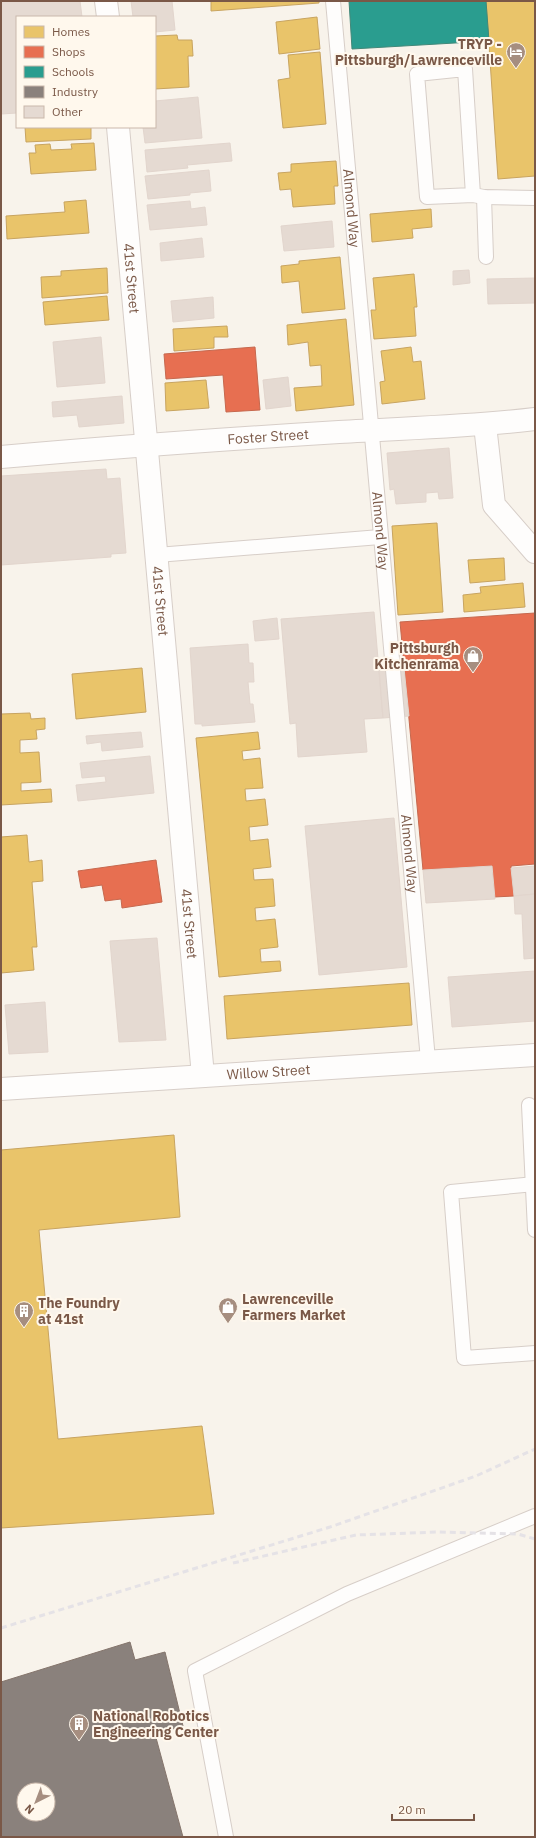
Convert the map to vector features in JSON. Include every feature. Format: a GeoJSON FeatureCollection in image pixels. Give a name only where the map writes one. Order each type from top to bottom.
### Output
{"type":"FeatureCollection","features":[{"type":"Feature","properties":{"kind":"street"},"geometry":{"type":"LineString","coordinates":[[106,1],[108,16]]}},
{"type":"Feature","properties":{"kind":"street","name":"41st Street"},"geometry":{"type":"LineString","coordinates":[[118,128],[203,1076]]}},
{"type":"Feature","properties":{"kind":"street","name":"Foster Street"},"geometry":{"type":"LineString","coordinates":[[1,457],[146,444],[370,430],[485,425],[535,419]]}},
{"type":"Feature","properties":{"kind":"street"},"geometry":{"type":"LineString","coordinates":[[485,425],[494,505],[535,552]]}},
{"type":"Feature","properties":{"kind":"street","name":"Willow Street"},"geometry":{"type":"LineString","coordinates":[[1,1089],[535,1054]]}},
{"type":"Feature","properties":{"kind":"lane","name":"Almond Way"},"geometry":{"type":"LineString","coordinates":[[333,1],[370,430],[428,1060]]}},
{"type":"Feature","properties":{"kind":"lane"},"geometry":{"type":"LineString","coordinates":[[486,257],[479,196],[465,69],[417,74],[427,197],[479,196],[535,198]]}},
{"type":"Feature","properties":{"kind":"lane"},"geometry":{"type":"LineString","coordinates":[[157,555],[380,537]]}},
{"type":"Feature","properties":{"kind":"lane"},"geometry":{"type":"LineString","coordinates":[[529,1105],[534,1184],[535,1230]]}},
{"type":"Feature","properties":{"kind":"lane"},"geometry":{"type":"LineString","coordinates":[[534,1184],[451,1192],[464,1358],[535,1353]]}},
{"type":"Feature","properties":{"kind":"lane"},"geometry":{"type":"LineString","coordinates":[[226,1837],[196,1671],[347,1594],[535,1516]]}},
{"type":"Feature","properties":{"kind":"building: Homes"},"geometry":{"type":"Polygon","coordinates":[[[211,1],[319,1],[319,3],[211,11],[211,1]]]}},
{"type":"Feature","properties":{"kind":"building: Homes"},"geometry":{"type":"Polygon","coordinates":[[[486,1],[535,1],[535,176],[498,179],[486,1]]]}},
{"type":"Feature","properties":{"kind":"building: Homes"},"geometry":{"type":"Polygon","coordinates":[[[317,17],[320,49],[279,54],[276,22],[317,17]]]}},
{"type":"Feature","properties":{"kind":"building: Homes"},"geometry":{"type":"Polygon","coordinates":[[[177,35],[178,40],[192,40],[193,56],[188,56],[189,87],[156,89],[156,36],[177,35]]]}},
{"type":"Feature","properties":{"kind":"building: Homes"},"geometry":{"type":"Polygon","coordinates":[[[320,52],[326,124],[283,128],[278,80],[290,78],[288,55],[320,52]]]}},
{"type":"Feature","properties":{"kind":"building: Homes"},"geometry":{"type":"Polygon","coordinates":[[[25,128],[91,128],[91,139],[26,142],[25,128]]]}},
{"type":"Feature","properties":{"kind":"building: Homes"},"geometry":{"type":"Polygon","coordinates":[[[94,143],[96,170],[31,174],[29,153],[36,153],[35,145],[50,144],[51,150],[72,149],[71,144],[94,143]]]}},
{"type":"Feature","properties":{"kind":"building: Homes"},"geometry":{"type":"Polygon","coordinates":[[[336,161],[338,186],[334,186],[335,204],[293,207],[291,189],[280,190],[278,173],[291,172],[291,164],[336,161]]]}},
{"type":"Feature","properties":{"kind":"building: Homes"},"geometry":{"type":"Polygon","coordinates":[[[86,200],[89,233],[7,239],[6,216],[65,212],[64,202],[86,200]]]}},
{"type":"Feature","properties":{"kind":"building: Homes"},"geometry":{"type":"Polygon","coordinates":[[[431,209],[432,227],[412,229],[413,238],[372,242],[370,214],[431,209]]]}},
{"type":"Feature","properties":{"kind":"building: Homes"},"geometry":{"type":"Polygon","coordinates":[[[340,257],[345,309],[302,313],[299,281],[282,283],[281,266],[299,264],[299,261],[340,257]]]}},
{"type":"Feature","properties":{"kind":"building: Homes"},"geometry":{"type":"Polygon","coordinates":[[[107,268],[108,293],[42,298],[41,277],[61,276],[61,271],[107,268]]]}},
{"type":"Feature","properties":{"kind":"building: Homes"},"geometry":{"type":"Polygon","coordinates":[[[414,274],[417,307],[414,307],[416,336],[374,339],[371,310],[376,310],[373,278],[414,274]]]}},
{"type":"Feature","properties":{"kind":"building: Homes"},"geometry":{"type":"Polygon","coordinates":[[[107,296],[109,320],[45,325],[43,302],[107,296]]]}},
{"type":"Feature","properties":{"kind":"building: Homes"},"geometry":{"type":"Polygon","coordinates":[[[346,319],[354,405],[296,411],[294,388],[322,386],[321,365],[310,366],[308,342],[288,345],[287,325],[346,319]]]}},
{"type":"Feature","properties":{"kind":"building: Homes"},"geometry":{"type":"Polygon","coordinates":[[[227,326],[228,337],[214,337],[214,348],[174,351],[173,329],[227,326]]]}},
{"type":"Feature","properties":{"kind":"building: Homes"},"geometry":{"type":"Polygon","coordinates":[[[411,347],[413,362],[421,361],[425,399],[382,404],[380,382],[385,381],[381,351],[411,347]]]}},
{"type":"Feature","properties":{"kind":"building: Homes"},"geometry":{"type":"Polygon","coordinates":[[[206,380],[209,408],[166,411],[165,383],[206,380]]]}},
{"type":"Feature","properties":{"kind":"building: Homes"},"geometry":{"type":"Polygon","coordinates":[[[437,523],[443,612],[398,615],[392,526],[437,523]]]}},
{"type":"Feature","properties":{"kind":"building: Homes"},"geometry":{"type":"Polygon","coordinates":[[[504,558],[505,580],[470,583],[468,560],[504,558]]]}},
{"type":"Feature","properties":{"kind":"building: Homes"},"geometry":{"type":"Polygon","coordinates":[[[523,583],[525,607],[464,612],[463,595],[481,593],[480,587],[523,583]]]}},
{"type":"Feature","properties":{"kind":"building: Homes"},"geometry":{"type":"Polygon","coordinates":[[[142,668],[146,712],[76,719],[72,674],[142,668]]]}},
{"type":"Feature","properties":{"kind":"building: Homes"},"geometry":{"type":"Polygon","coordinates":[[[30,713],[31,719],[45,718],[45,729],[36,730],[37,739],[20,740],[20,753],[39,752],[41,782],[21,783],[21,791],[51,789],[52,802],[1,805],[1,714],[30,713]]]}},
{"type":"Feature","properties":{"kind":"building: Homes"},"geometry":{"type":"Polygon","coordinates":[[[258,732],[260,749],[242,751],[243,760],[260,758],[263,788],[245,789],[246,801],[265,799],[268,825],[249,827],[250,841],[268,839],[271,867],[253,869],[254,880],[273,879],[275,906],[255,908],[256,921],[275,919],[278,947],[260,949],[261,962],[280,961],[281,971],[219,977],[196,738],[258,732]]]}},
{"type":"Feature","properties":{"kind":"building: Homes"},"geometry":{"type":"Polygon","coordinates":[[[27,835],[29,862],[42,860],[43,881],[32,882],[37,947],[32,947],[34,970],[1,973],[1,837],[27,835]]]}},
{"type":"Feature","properties":{"kind":"building: Homes"},"geometry":{"type":"Polygon","coordinates":[[[409,983],[412,1025],[227,1039],[224,996],[409,983]]]}},
{"type":"Feature","properties":{"kind":"building: Homes","name":"The Foundry at 41st"},"geometry":{"type":"Polygon","coordinates":[[[174,1135],[180,1217],[39,1230],[58,1439],[202,1426],[214,1514],[1,1528],[1,1150],[174,1135]]]}},
{"type":"Feature","properties":{"kind":"building: Shops"},"geometry":{"type":"Polygon","coordinates":[[[255,347],[260,410],[226,412],[223,375],[166,379],[164,354],[255,347]]]}},
{"type":"Feature","properties":{"kind":"building: Shops"},"geometry":{"type":"Polygon","coordinates":[[[535,613],[535,864],[511,866],[514,896],[494,897],[492,866],[423,870],[400,622],[535,613]]]}},
{"type":"Feature","properties":{"kind":"building: Shops"},"geometry":{"type":"Polygon","coordinates":[[[156,860],[162,902],[122,908],[121,899],[105,901],[102,885],[81,888],[78,871],[156,860]]]}},
{"type":"Feature","properties":{"kind":"building: Schools"},"geometry":{"type":"Polygon","coordinates":[[[349,1],[486,1],[489,41],[352,49],[349,1]]]}},
{"type":"Feature","properties":{"kind":"building: Industry","name":"National Robotics Engineering Center"},"geometry":{"type":"Polygon","coordinates":[[[130,1642],[135,1660],[165,1652],[183,1726],[155,1734],[183,1837],[1,1837],[1,1682],[130,1642]]]}},
{"type":"Feature","properties":{"kind":"building: Other"},"geometry":{"type":"Polygon","coordinates":[[[1,1],[80,1],[82,16],[16,16],[16,113],[1,114],[1,1]]]}},
{"type":"Feature","properties":{"kind":"building: Other"},"geometry":{"type":"Polygon","coordinates":[[[131,1],[172,1],[175,30],[156,32],[156,16],[133,16],[131,1]]]}},
{"type":"Feature","properties":{"kind":"building: Other"},"geometry":{"type":"Polygon","coordinates":[[[198,97],[202,138],[145,143],[143,128],[156,128],[156,101],[198,97]]]}},
{"type":"Feature","properties":{"kind":"building: Other"},"geometry":{"type":"Polygon","coordinates":[[[230,143],[232,161],[187,165],[188,168],[147,172],[145,150],[230,143]]]}},
{"type":"Feature","properties":{"kind":"building: Other"},"geometry":{"type":"Polygon","coordinates":[[[209,170],[211,191],[190,193],[190,195],[148,199],[145,176],[209,170]]]}},
{"type":"Feature","properties":{"kind":"building: Other"},"geometry":{"type":"Polygon","coordinates":[[[190,201],[191,209],[205,207],[207,225],[150,230],[147,205],[190,201]]]}},
{"type":"Feature","properties":{"kind":"building: Other"},"geometry":{"type":"Polygon","coordinates":[[[332,221],[334,247],[284,251],[281,226],[332,221]]]}},
{"type":"Feature","properties":{"kind":"building: Other"},"geometry":{"type":"Polygon","coordinates":[[[202,238],[204,257],[161,261],[160,243],[202,238]]]}},
{"type":"Feature","properties":{"kind":"building: Other"},"geometry":{"type":"Polygon","coordinates":[[[469,270],[470,283],[453,285],[453,271],[469,270]]]}},
{"type":"Feature","properties":{"kind":"building: Other"},"geometry":{"type":"Polygon","coordinates":[[[535,278],[535,303],[488,304],[487,279],[535,278]]]}},
{"type":"Feature","properties":{"kind":"building: Other"},"geometry":{"type":"Polygon","coordinates":[[[213,297],[214,318],[173,322],[171,301],[213,297]]]}},
{"type":"Feature","properties":{"kind":"building: Other"},"geometry":{"type":"Polygon","coordinates":[[[101,337],[105,383],[57,387],[53,342],[101,337]]]}},
{"type":"Feature","properties":{"kind":"building: Other"},"geometry":{"type":"Polygon","coordinates":[[[288,377],[291,406],[266,409],[263,380],[288,377]]]}},
{"type":"Feature","properties":{"kind":"building: Other"},"geometry":{"type":"Polygon","coordinates":[[[122,396],[124,423],[79,427],[77,415],[53,417],[52,402],[122,396]]]}},
{"type":"Feature","properties":{"kind":"building: Other"},"geometry":{"type":"Polygon","coordinates":[[[449,448],[453,498],[439,499],[438,492],[426,493],[426,502],[396,504],[394,489],[390,490],[387,453],[449,448]]]}},
{"type":"Feature","properties":{"kind":"building: Other"},"geometry":{"type":"Polygon","coordinates":[[[106,469],[107,479],[120,478],[126,553],[111,554],[111,557],[1,565],[1,476],[106,469]]]}},
{"type":"Feature","properties":{"kind":"building: Other"},"geometry":{"type":"Polygon","coordinates":[[[374,612],[383,718],[364,719],[367,752],[298,757],[296,723],[290,724],[281,619],[374,612]]]}},
{"type":"Feature","properties":{"kind":"building: Other"},"geometry":{"type":"Polygon","coordinates":[[[277,618],[279,639],[255,641],[253,621],[277,618]]]}},
{"type":"Feature","properties":{"kind":"building: Other"},"geometry":{"type":"Polygon","coordinates":[[[248,644],[249,663],[253,663],[254,682],[248,682],[250,704],[253,704],[255,722],[202,726],[202,724],[195,724],[190,648],[248,644]]]}},
{"type":"Feature","properties":{"kind":"building: Other"},"geometry":{"type":"Polygon","coordinates":[[[404,668],[409,716],[383,718],[379,669],[404,668]]]}},
{"type":"Feature","properties":{"kind":"building: Other"},"geometry":{"type":"Polygon","coordinates":[[[141,732],[143,747],[102,751],[101,742],[87,744],[86,736],[141,732]]]}},
{"type":"Feature","properties":{"kind":"building: Other"},"geometry":{"type":"Polygon","coordinates":[[[150,756],[154,793],[78,801],[76,785],[106,782],[105,776],[82,778],[80,763],[150,756]]]}},
{"type":"Feature","properties":{"kind":"building: Other"},"geometry":{"type":"Polygon","coordinates":[[[394,818],[407,967],[319,975],[305,826],[394,818]]]}},
{"type":"Feature","properties":{"kind":"building: Other"},"geometry":{"type":"Polygon","coordinates":[[[492,866],[495,899],[426,903],[423,870],[492,866]]]}},
{"type":"Feature","properties":{"kind":"building: Other"},"geometry":{"type":"Polygon","coordinates":[[[535,866],[535,894],[514,896],[511,868],[535,866]]]}},
{"type":"Feature","properties":{"kind":"building: Other"},"geometry":{"type":"Polygon","coordinates":[[[535,894],[535,958],[524,959],[522,914],[515,914],[514,896],[535,894]]]}},
{"type":"Feature","properties":{"kind":"building: Other"},"geometry":{"type":"Polygon","coordinates":[[[157,938],[166,1040],[119,1042],[110,941],[157,938]]]}},
{"type":"Feature","properties":{"kind":"building: Other"},"geometry":{"type":"Polygon","coordinates":[[[535,971],[535,1021],[452,1027],[448,977],[535,971]]]}},
{"type":"Feature","properties":{"kind":"building: Other"},"geometry":{"type":"Polygon","coordinates":[[[45,1002],[48,1052],[9,1054],[5,1005],[45,1002]]]}},
{"type":"Feature","properties":{"kind":"railway"},"geometry":{"type":"LineString","coordinates":[[1,1628],[330,1527],[476,1476],[535,1449]]}},
{"type":"Feature","properties":{"kind":"railway"},"geometry":{"type":"LineString","coordinates":[[233,1563],[356,1535],[438,1532],[518,1534],[535,1539]]}},
{"type":"Feature","properties":{"kind":"place","name":"TRYP - Pittsburgh/Lawrenceville"},"geometry":{"type":"Point","coordinates":[516,69]}},
{"type":"Feature","properties":{"kind":"place","name":"Pittsburgh Kitchenrama"},"geometry":{"type":"Point","coordinates":[473,673]}},
{"type":"Feature","properties":{"kind":"place","name":"Lawrenceville Farmers Market"},"geometry":{"type":"Point","coordinates":[228,1324]}},
{"type":"Feature","properties":{"kind":"place","name":"The Foundry at 41st"},"geometry":{"type":"Point","coordinates":[24,1328]}},
{"type":"Feature","properties":{"kind":"place","name":"National Robotics Engineering Center"},"geometry":{"type":"Point","coordinates":[79,1741]}}]}
